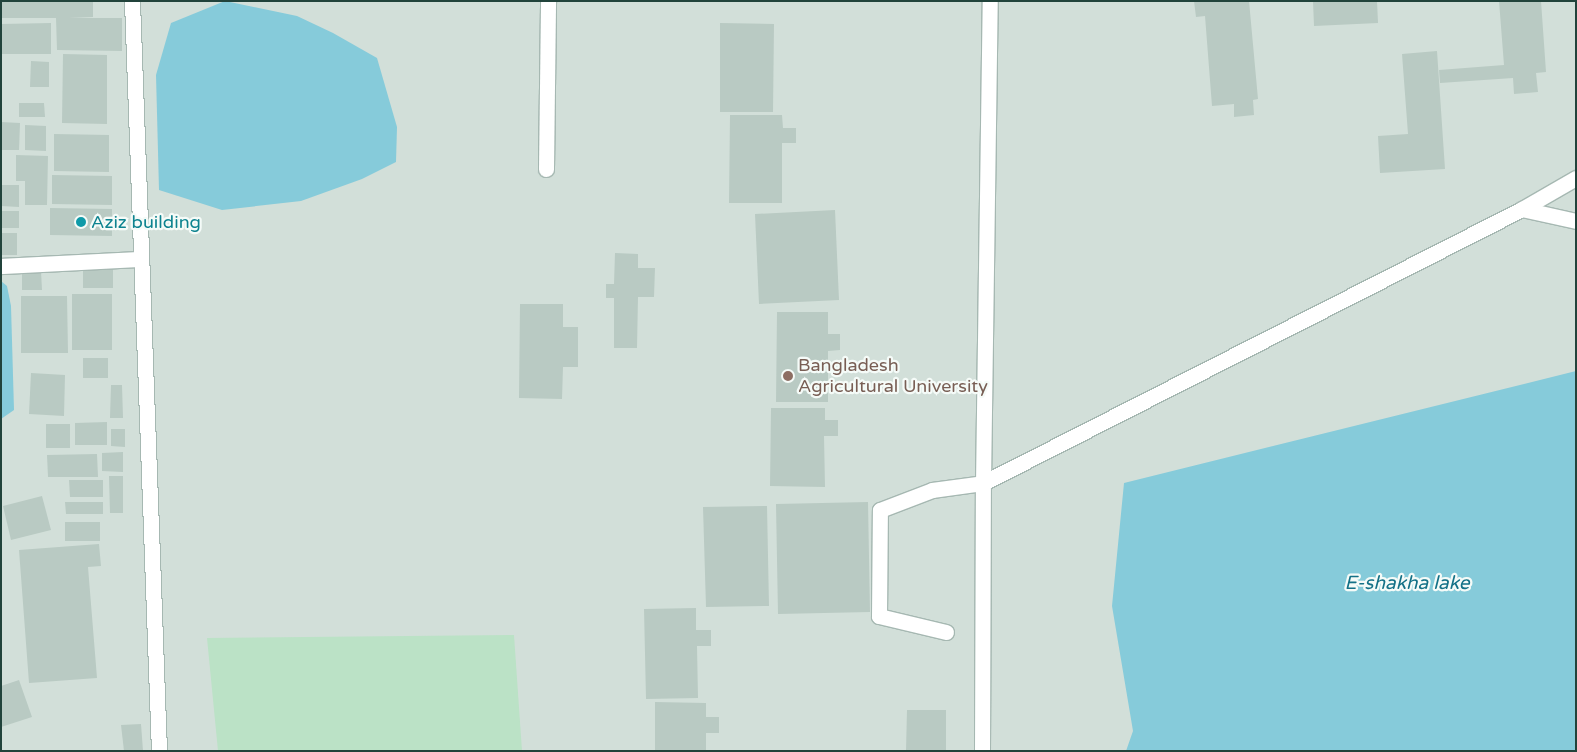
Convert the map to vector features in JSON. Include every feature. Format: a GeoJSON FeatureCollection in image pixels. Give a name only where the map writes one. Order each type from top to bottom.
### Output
{"type":"FeatureCollection","features":[{"type":"Feature","properties":{"kind":"street"},"geometry":{"type":"LineString","coordinates":[[132,1],[159,751]]}},
{"type":"Feature","properties":{"kind":"street"},"geometry":{"type":"LineString","coordinates":[[546,169],[548,1]]}},
{"type":"Feature","properties":{"kind":"street"},"geometry":{"type":"LineString","coordinates":[[982,751],[983,483],[990,1]]}},
{"type":"Feature","properties":{"kind":"street"},"geometry":{"type":"LineString","coordinates":[[946,632],[879,616],[880,510],[932,490],[983,483],[1522,209],[1576,178]]}},
{"type":"Feature","properties":{"kind":"street"},"geometry":{"type":"LineString","coordinates":[[1522,209],[1576,221]]}},
{"type":"Feature","properties":{"kind":"street"},"geometry":{"type":"LineString","coordinates":[[1,266],[141,259]]}},
{"type":"Feature","properties":{"kind":"shaded area","name":"Bangladesh Agricultural University"},"geometry":{"type":"Polygon","coordinates":[[[1,1],[1576,1],[1576,751],[1,751],[1,1]]]}},
{"type":"Feature","properties":{"kind":"green space"},"geometry":{"type":"Polygon","coordinates":[[[514,635],[522,751],[218,751],[207,638],[514,635]]]}},
{"type":"Feature","properties":{"kind":"water"},"geometry":{"type":"Polygon","coordinates":[[[225,1],[297,16],[333,33],[377,58],[397,127],[396,162],[362,179],[301,201],[222,210],[159,190],[156,75],[171,23],[225,1]]]}},
{"type":"Feature","properties":{"kind":"water"},"geometry":{"type":"Polygon","coordinates":[[[1,281],[7,286],[11,306],[14,410],[1,419],[1,281]]]}},
{"type":"Feature","properties":{"kind":"water","name":"E-shakha lake"},"geometry":{"type":"Polygon","coordinates":[[[1576,371],[1576,751],[1126,751],[1133,731],[1112,606],[1124,483],[1576,371]]]}},
{"type":"Feature","properties":{"kind":"building"},"geometry":{"type":"Polygon","coordinates":[[[1,1],[93,1],[93,17],[69,18],[122,18],[122,51],[57,50],[56,18],[1,18],[1,1]]]}},
{"type":"Feature","properties":{"kind":"building"},"geometry":{"type":"Polygon","coordinates":[[[1194,1],[1249,1],[1258,99],[1253,100],[1254,115],[1234,117],[1234,104],[1212,106],[1205,16],[1196,17],[1194,1]]]}},
{"type":"Feature","properties":{"kind":"building"},"geometry":{"type":"Polygon","coordinates":[[[1313,1],[1377,1],[1378,23],[1314,26],[1313,1]]]}},
{"type":"Feature","properties":{"kind":"building"},"geometry":{"type":"Polygon","coordinates":[[[1499,1],[1541,1],[1546,72],[1536,73],[1538,92],[1514,94],[1513,78],[1440,83],[1439,70],[1504,65],[1499,1]]]}},
{"type":"Feature","properties":{"kind":"building"},"geometry":{"type":"Polygon","coordinates":[[[51,23],[51,54],[1,54],[1,24],[51,23]]]}},
{"type":"Feature","properties":{"kind":"building"},"geometry":{"type":"Polygon","coordinates":[[[720,23],[774,24],[773,112],[720,112],[720,23]]]}},
{"type":"Feature","properties":{"kind":"building"},"geometry":{"type":"Polygon","coordinates":[[[1437,51],[1445,169],[1380,173],[1378,136],[1408,134],[1402,54],[1437,51]]]}},
{"type":"Feature","properties":{"kind":"building"},"geometry":{"type":"Polygon","coordinates":[[[63,54],[107,55],[107,124],[62,123],[63,54]]]}},
{"type":"Feature","properties":{"kind":"building"},"geometry":{"type":"Polygon","coordinates":[[[31,61],[49,62],[49,87],[30,87],[31,61]]]}},
{"type":"Feature","properties":{"kind":"building"},"geometry":{"type":"Polygon","coordinates":[[[19,103],[44,103],[45,117],[19,117],[19,103]]]}},
{"type":"Feature","properties":{"kind":"building"},"geometry":{"type":"Polygon","coordinates":[[[730,115],[782,115],[783,128],[796,128],[796,143],[782,143],[782,203],[729,203],[730,115]]]}},
{"type":"Feature","properties":{"kind":"building"},"geometry":{"type":"Polygon","coordinates":[[[1,122],[20,123],[19,150],[1,150],[1,122]]]}},
{"type":"Feature","properties":{"kind":"building"},"geometry":{"type":"Polygon","coordinates":[[[25,125],[46,126],[46,151],[25,150],[25,125]]]}},
{"type":"Feature","properties":{"kind":"building"},"geometry":{"type":"Polygon","coordinates":[[[54,134],[109,135],[109,172],[54,171],[54,134]]]}},
{"type":"Feature","properties":{"kind":"building"},"geometry":{"type":"Polygon","coordinates":[[[16,155],[48,156],[47,205],[25,205],[25,181],[16,181],[16,155]]]}},
{"type":"Feature","properties":{"kind":"building"},"geometry":{"type":"Polygon","coordinates":[[[52,175],[112,176],[112,205],[52,204],[52,175]]]}},
{"type":"Feature","properties":{"kind":"building"},"geometry":{"type":"Polygon","coordinates":[[[1,185],[19,185],[19,207],[1,206],[1,185]]]}},
{"type":"Feature","properties":{"kind":"building","name":"Aziz building"},"geometry":{"type":"Polygon","coordinates":[[[50,208],[112,209],[112,236],[50,235],[50,208]]]}},
{"type":"Feature","properties":{"kind":"building"},"geometry":{"type":"Polygon","coordinates":[[[835,210],[839,300],[759,304],[755,214],[835,210]]]}},
{"type":"Feature","properties":{"kind":"building"},"geometry":{"type":"Polygon","coordinates":[[[1,211],[19,211],[19,228],[1,228],[1,211]]]}},
{"type":"Feature","properties":{"kind":"building"},"geometry":{"type":"Polygon","coordinates":[[[1,233],[17,233],[17,255],[1,255],[1,233]]]}},
{"type":"Feature","properties":{"kind":"building"},"geometry":{"type":"Polygon","coordinates":[[[615,253],[638,254],[638,268],[655,268],[654,297],[638,297],[637,348],[614,348],[614,298],[606,298],[606,284],[614,284],[615,253]]]}},
{"type":"Feature","properties":{"kind":"building"},"geometry":{"type":"Polygon","coordinates":[[[83,269],[113,269],[113,288],[83,288],[83,269]]]}},
{"type":"Feature","properties":{"kind":"building"},"geometry":{"type":"Polygon","coordinates":[[[22,271],[41,271],[42,290],[22,290],[22,271]]]}},
{"type":"Feature","properties":{"kind":"building"},"geometry":{"type":"Polygon","coordinates":[[[72,294],[112,294],[112,350],[72,350],[72,294]]]}},
{"type":"Feature","properties":{"kind":"building"},"geometry":{"type":"Polygon","coordinates":[[[21,296],[67,296],[68,353],[21,353],[21,296]]]}},
{"type":"Feature","properties":{"kind":"building"},"geometry":{"type":"Polygon","coordinates":[[[520,304],[563,304],[563,327],[578,327],[578,367],[563,367],[562,399],[519,398],[520,304]]]}},
{"type":"Feature","properties":{"kind":"building"},"geometry":{"type":"Polygon","coordinates":[[[777,312],[828,312],[828,334],[840,334],[840,350],[828,351],[828,402],[776,402],[777,312]]]}},
{"type":"Feature","properties":{"kind":"building"},"geometry":{"type":"Polygon","coordinates":[[[83,358],[108,358],[108,378],[83,378],[83,358]]]}},
{"type":"Feature","properties":{"kind":"building"},"geometry":{"type":"Polygon","coordinates":[[[31,373],[65,375],[64,416],[29,414],[31,373]]]}},
{"type":"Feature","properties":{"kind":"building"},"geometry":{"type":"Polygon","coordinates":[[[111,385],[122,385],[123,418],[110,418],[111,385]]]}},
{"type":"Feature","properties":{"kind":"building"},"geometry":{"type":"Polygon","coordinates":[[[771,408],[825,408],[825,420],[838,420],[838,436],[824,436],[825,487],[770,486],[771,408]]]}},
{"type":"Feature","properties":{"kind":"building"},"geometry":{"type":"Polygon","coordinates":[[[107,422],[107,445],[75,445],[75,423],[107,422]]]}},
{"type":"Feature","properties":{"kind":"building"},"geometry":{"type":"Polygon","coordinates":[[[46,424],[70,424],[70,448],[46,448],[46,424]]]}},
{"type":"Feature","properties":{"kind":"building"},"geometry":{"type":"Polygon","coordinates":[[[111,429],[125,429],[125,447],[111,446],[111,429]]]}},
{"type":"Feature","properties":{"kind":"building"},"geometry":{"type":"Polygon","coordinates":[[[123,452],[123,472],[102,471],[102,453],[123,452]]]}},
{"type":"Feature","properties":{"kind":"building"},"geometry":{"type":"Polygon","coordinates":[[[97,454],[98,477],[48,477],[47,455],[97,454]]]}},
{"type":"Feature","properties":{"kind":"building"},"geometry":{"type":"Polygon","coordinates":[[[109,476],[123,476],[123,513],[110,513],[109,476]]]}},
{"type":"Feature","properties":{"kind":"building"},"geometry":{"type":"Polygon","coordinates":[[[69,480],[103,480],[103,497],[70,497],[69,480]]]}},
{"type":"Feature","properties":{"kind":"building"},"geometry":{"type":"Polygon","coordinates":[[[42,496],[51,530],[11,540],[3,506],[42,496]]]}},
{"type":"Feature","properties":{"kind":"building"},"geometry":{"type":"Polygon","coordinates":[[[65,502],[103,502],[103,514],[66,514],[65,502]]]}},
{"type":"Feature","properties":{"kind":"building"},"geometry":{"type":"Polygon","coordinates":[[[868,502],[870,612],[778,614],[776,504],[868,502]]]}},
{"type":"Feature","properties":{"kind":"building"},"geometry":{"type":"Polygon","coordinates":[[[767,506],[769,606],[706,607],[703,507],[767,506]]]}},
{"type":"Feature","properties":{"kind":"building"},"geometry":{"type":"Polygon","coordinates":[[[65,522],[100,522],[100,541],[65,541],[65,522]]]}},
{"type":"Feature","properties":{"kind":"building"},"geometry":{"type":"Polygon","coordinates":[[[99,544],[101,566],[88,567],[97,678],[29,683],[19,550],[99,544]]]}},
{"type":"Feature","properties":{"kind":"building"},"geometry":{"type":"Polygon","coordinates":[[[696,608],[696,630],[711,630],[711,646],[697,646],[698,698],[646,699],[644,609],[696,608]]]}},
{"type":"Feature","properties":{"kind":"building"},"geometry":{"type":"Polygon","coordinates":[[[19,680],[32,717],[1,727],[1,686],[19,680]]]}},
{"type":"Feature","properties":{"kind":"building"},"geometry":{"type":"Polygon","coordinates":[[[655,702],[706,703],[706,717],[719,717],[719,733],[706,733],[706,751],[655,751],[655,702]]]}},
{"type":"Feature","properties":{"kind":"building"},"geometry":{"type":"Polygon","coordinates":[[[907,710],[946,710],[946,751],[906,751],[907,710]]]}},
{"type":"Feature","properties":{"kind":"building"},"geometry":{"type":"Polygon","coordinates":[[[141,724],[143,751],[124,751],[121,725],[141,724]]]}},
{"type":"Feature","properties":{"kind":"place","name":"Aziz building"},"geometry":{"type":"Point","coordinates":[81,222]}},
{"type":"Feature","properties":{"kind":"place","name":"Bangladesh Agricultural University"},"geometry":{"type":"Point","coordinates":[788,376]}}]}
